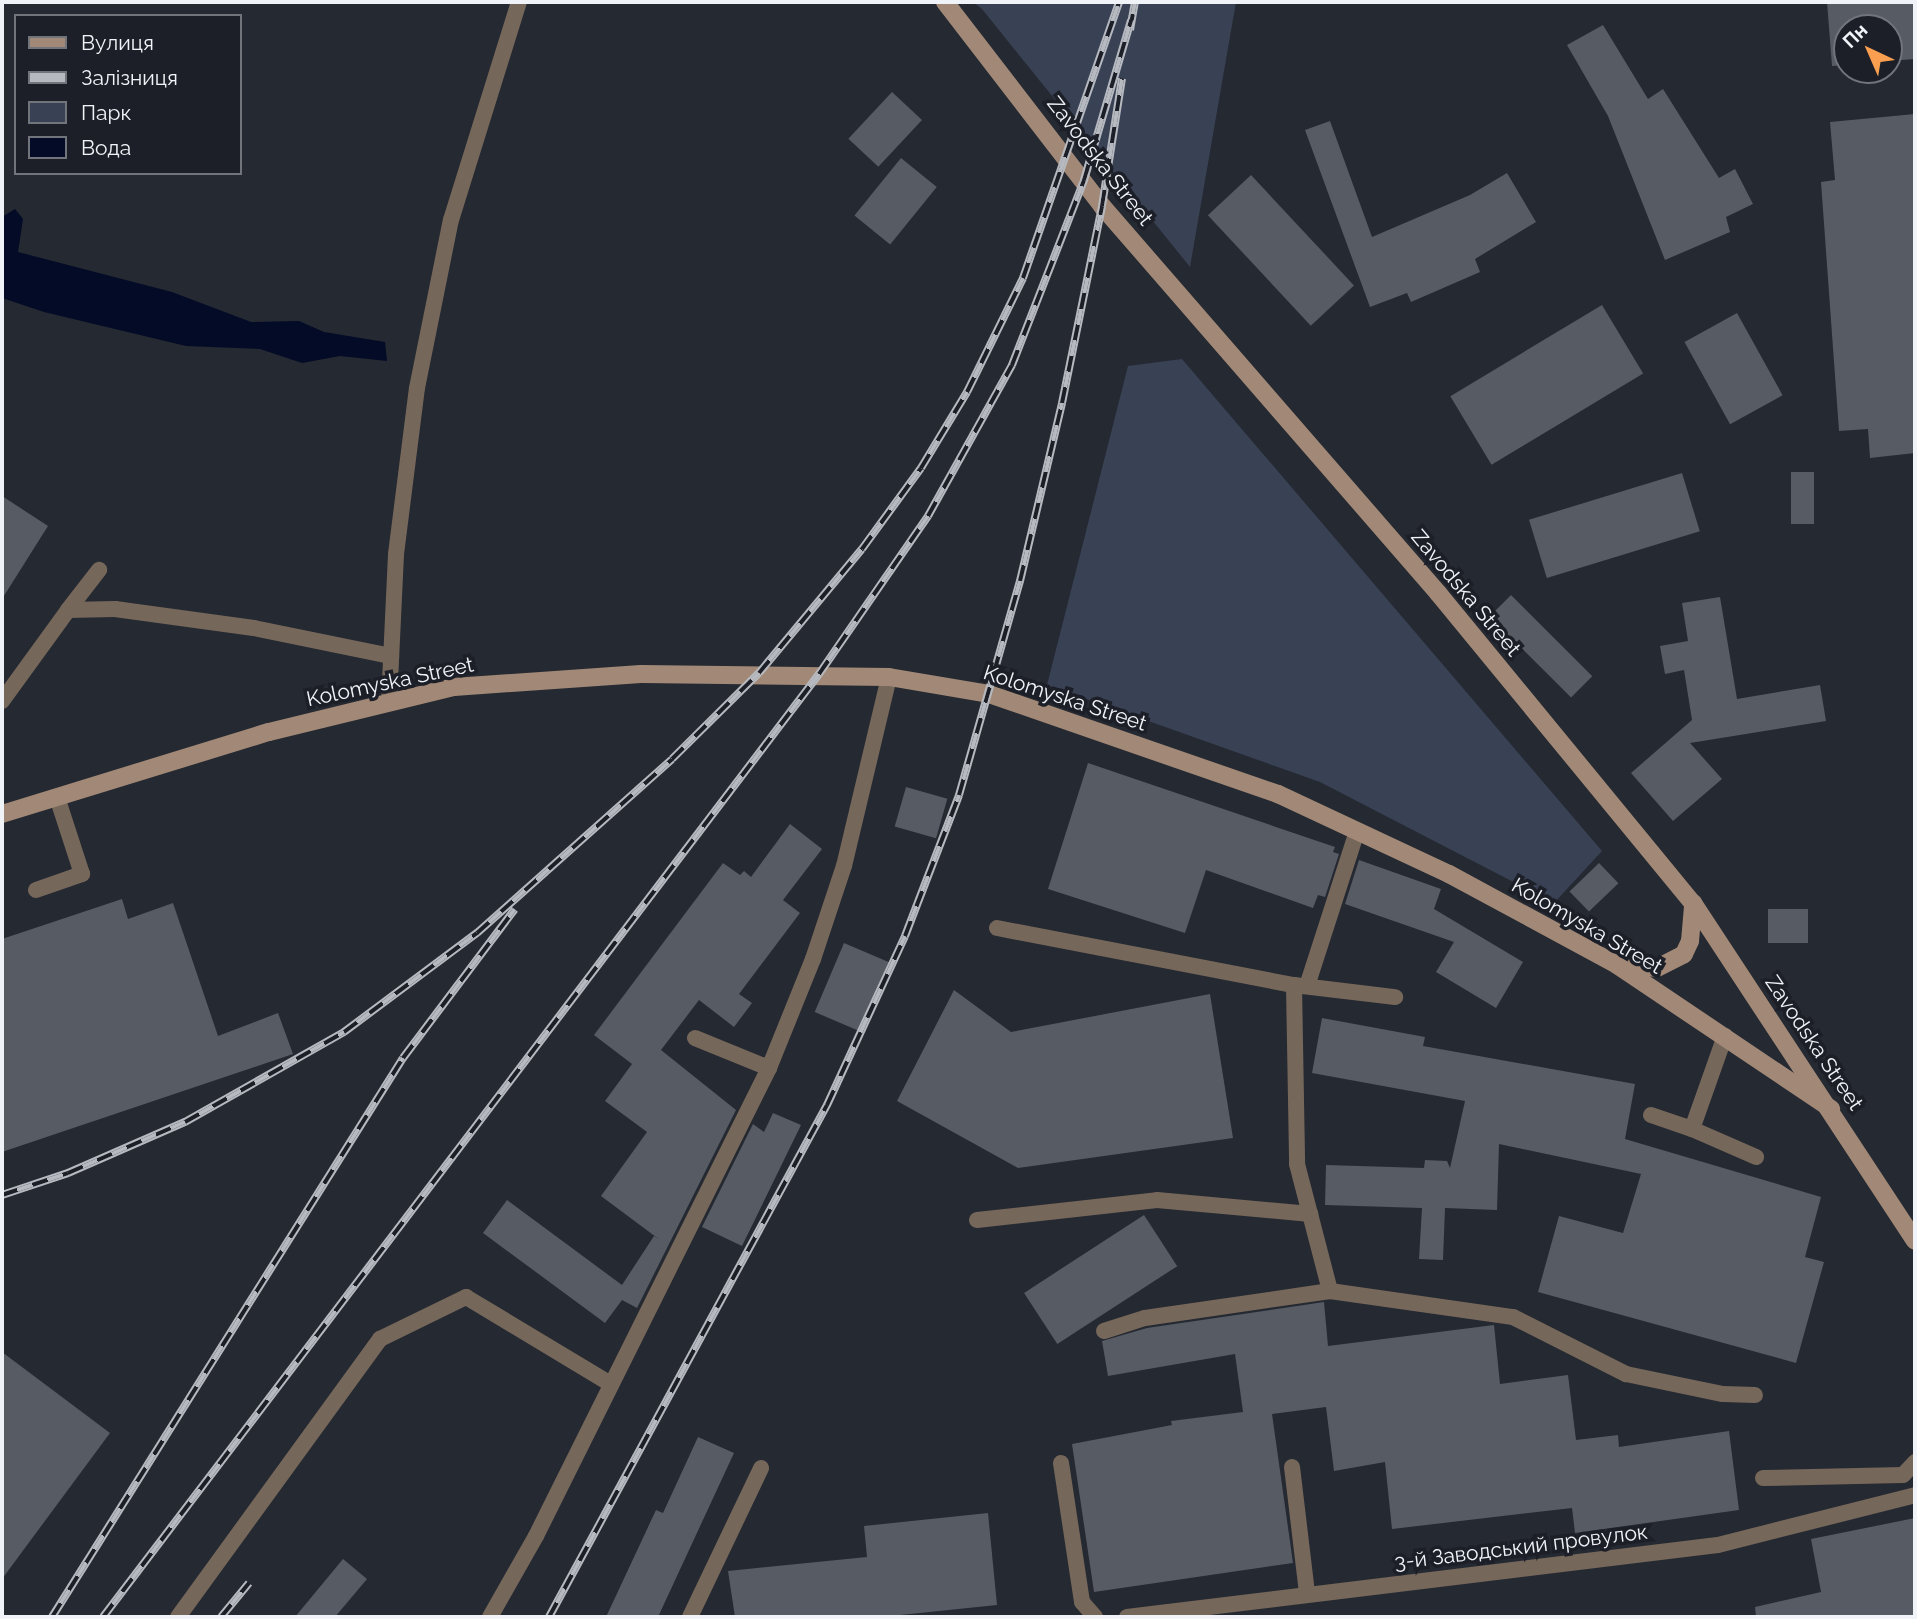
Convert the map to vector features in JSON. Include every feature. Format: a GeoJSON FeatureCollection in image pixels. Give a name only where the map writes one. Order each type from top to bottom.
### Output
{"type":"FeatureCollection","features":[{"type":"Feature","properties":{"kind":"street","name":"Zavodska Street"},"geometry":{"type":"LineString","coordinates":[[945,2],[1102,206],[1438,593],[1693,903],[1831,1109],[1915,1241]]}},
{"type":"Feature","properties":{"kind":"street","name":"Kolomyska Street"},"geometry":{"type":"LineString","coordinates":[[2,814],[269,732],[454,687],[641,674],[889,677],[989,694],[1278,793],[1449,874],[1617,965],[1831,1109]]}},
{"type":"Feature","properties":{"kind":"street"},"geometry":{"type":"LineString","coordinates":[[1617,965],[1657,968],[1673,963],[1690,941],[1693,903]]}},
{"type":"Feature","properties":{"kind":"lane"},"geometry":{"type":"LineString","coordinates":[[389,703],[396,554],[417,388],[451,220],[519,2]]}},
{"type":"Feature","properties":{"kind":"lane"},"geometry":{"type":"LineString","coordinates":[[2,701],[99,570]]}},
{"type":"Feature","properties":{"kind":"lane"},"geometry":{"type":"LineString","coordinates":[[68,610],[115,609],[254,628],[391,656]]}},
{"type":"Feature","properties":{"kind":"lane"},"geometry":{"type":"LineString","coordinates":[[490,1617],[611,1384],[769,1068],[813,959],[844,866],[889,677]]}},
{"type":"Feature","properties":{"kind":"lane"},"geometry":{"type":"LineString","coordinates":[[36,890],[82,874],[57,797]]}},
{"type":"Feature","properties":{"kind":"lane"},"geometry":{"type":"LineString","coordinates":[[1330,1291],[1297,1164],[1301,985],[1357,831]]}},
{"type":"Feature","properties":{"kind":"lane"},"geometry":{"type":"LineString","coordinates":[[997,928],[1301,985],[1395,997]]}},
{"type":"Feature","properties":{"kind":"lane"},"geometry":{"type":"LineString","coordinates":[[1692,1129],[1725,1036]]}},
{"type":"Feature","properties":{"kind":"lane"},"geometry":{"type":"LineString","coordinates":[[695,1038],[769,1068]]}},
{"type":"Feature","properties":{"kind":"lane"},"geometry":{"type":"LineString","coordinates":[[1651,1115],[1692,1129],[1756,1157]]}},
{"type":"Feature","properties":{"kind":"lane"},"geometry":{"type":"LineString","coordinates":[[977,1220],[1157,1200],[1310,1214]]}},
{"type":"Feature","properties":{"kind":"lane"},"geometry":{"type":"LineString","coordinates":[[1104,1331],[1145,1318],[1330,1291],[1513,1317],[1626,1374],[1723,1394],[1755,1395]]}},
{"type":"Feature","properties":{"kind":"lane"},"geometry":{"type":"LineString","coordinates":[[178,1617],[380,1339],[466,1297],[611,1384]]}},
{"type":"Feature","properties":{"kind":"lane"},"geometry":{"type":"LineString","coordinates":[[1763,1478],[1903,1475],[1915,1462]]}},
{"type":"Feature","properties":{"kind":"lane"},"geometry":{"type":"LineString","coordinates":[[1061,1463],[1082,1602],[1095,1617]]}},
{"type":"Feature","properties":{"kind":"lane"},"geometry":{"type":"LineString","coordinates":[[1292,1467],[1307,1592]]}},
{"type":"Feature","properties":{"kind":"lane"},"geometry":{"type":"LineString","coordinates":[[690,1617],[761,1468]]}},
{"type":"Feature","properties":{"kind":"lane","name":"3-й Заводський провулок"},"geometry":{"type":"LineString","coordinates":[[1127,1617],[1307,1592],[1717,1545],[1915,1495]]}},
{"type":"Feature","properties":{"kind":"green space"},"geometry":{"type":"Polygon","coordinates":[[[973,2],[1236,2],[1190,267],[982,9],[973,2]]]}},
{"type":"Feature","properties":{"kind":"green space"},"geometry":{"type":"Polygon","coordinates":[[[1182,359],[1602,851],[1554,903],[1320,782],[1047,685],[1128,366],[1182,359]]]}},
{"type":"Feature","properties":{"kind":"water"},"geometry":{"type":"Polygon","coordinates":[[[15,209],[23,219],[18,252],[172,292],[251,322],[299,321],[324,332],[385,342],[387,361],[340,356],[302,363],[260,349],[186,346],[44,312],[2,298],[2,217],[15,209]]]}},
{"type":"Feature","properties":{"kind":"building"},"geometry":{"type":"Polygon","coordinates":[[[1827,2],[1915,2],[1915,59],[1903,60],[1903,14],[1833,14],[1832,66],[1827,2]]]}},
{"type":"Feature","properties":{"kind":"building"},"geometry":{"type":"Polygon","coordinates":[[[1603,25],[1648,99],[1663,89],[1719,178],[1735,169],[1753,204],[1726,217],[1730,232],[1665,260],[1608,116],[1567,45],[1603,25]]]}},
{"type":"Feature","properties":{"kind":"building"},"geometry":{"type":"Polygon","coordinates":[[[892,92],[922,120],[878,167],[848,139],[892,92]]]}},
{"type":"Feature","properties":{"kind":"building"},"geometry":{"type":"Polygon","coordinates":[[[1915,114],[1915,453],[1870,458],[1868,429],[1839,431],[1821,182],[1835,180],[1830,122],[1915,114]]]}},
{"type":"Feature","properties":{"kind":"building"},"geometry":{"type":"Polygon","coordinates":[[[1330,121],[1372,237],[1470,195],[1507,173],[1536,222],[1475,259],[1480,272],[1411,302],[1407,293],[1370,307],[1305,130],[1330,121]]]}},
{"type":"Feature","properties":{"kind":"building"},"geometry":{"type":"Polygon","coordinates":[[[901,158],[937,187],[890,244],[854,216],[901,158]]]}},
{"type":"Feature","properties":{"kind":"building"},"geometry":{"type":"Polygon","coordinates":[[[1251,175],[1354,285],[1311,326],[1208,215],[1251,175]]]}},
{"type":"Feature","properties":{"kind":"building"},"geometry":{"type":"Polygon","coordinates":[[[1602,305],[1643,374],[1491,465],[1450,396],[1602,305]]]}},
{"type":"Feature","properties":{"kind":"building"},"geometry":{"type":"Polygon","coordinates":[[[1737,313],[1783,395],[1730,424],[1685,342],[1737,313]]]}},
{"type":"Feature","properties":{"kind":"building"},"geometry":{"type":"Polygon","coordinates":[[[1791,472],[1814,472],[1814,524],[1791,524],[1791,472]]]}},
{"type":"Feature","properties":{"kind":"building"},"geometry":{"type":"Polygon","coordinates":[[[1682,473],[1700,531],[1547,578],[1529,520],[1682,473]]]}},
{"type":"Feature","properties":{"kind":"building"},"geometry":{"type":"Polygon","coordinates":[[[2,496],[48,526],[2,599],[2,496]]]}},
{"type":"Feature","properties":{"kind":"building"},"geometry":{"type":"Polygon","coordinates":[[[1511,595],[1592,676],[1571,698],[1490,616],[1511,595]]]}},
{"type":"Feature","properties":{"kind":"building"},"geometry":{"type":"Polygon","coordinates":[[[1720,597],[1737,699],[1820,685],[1826,721],[1690,743],[1722,779],[1673,821],[1631,773],[1692,720],[1684,670],[1665,674],[1660,646],[1688,641],[1682,603],[1720,597]]]}},
{"type":"Feature","properties":{"kind":"building"},"geometry":{"type":"Polygon","coordinates":[[[1088,763],[1335,847],[1333,852],[1339,854],[1325,897],[1318,895],[1313,908],[1206,870],[1185,933],[1048,889],[1088,763]]]}},
{"type":"Feature","properties":{"kind":"building"},"geometry":{"type":"Polygon","coordinates":[[[906,787],[947,799],[936,838],[895,826],[906,787]]]}},
{"type":"Feature","properties":{"kind":"building"},"geometry":{"type":"Polygon","coordinates":[[[790,824],[822,849],[783,900],[800,913],[739,994],[752,1003],[734,1027],[699,1000],[661,1050],[736,1110],[637,1308],[622,1300],[605,1323],[483,1233],[507,1200],[622,1285],[654,1236],[660,1240],[601,1196],[647,1132],[605,1101],[632,1064],[594,1035],[723,863],[740,875],[744,871],[751,877],[790,824]]]}},
{"type":"Feature","properties":{"kind":"building"},"geometry":{"type":"Polygon","coordinates":[[[1359,860],[1441,889],[1434,909],[1523,962],[1496,1008],[1436,972],[1454,942],[1345,904],[1359,860]]]}},
{"type":"Feature","properties":{"kind":"building"},"geometry":{"type":"Polygon","coordinates":[[[1599,863],[1618,883],[1589,912],[1570,891],[1599,863]]]}},
{"type":"Feature","properties":{"kind":"building"},"geometry":{"type":"Polygon","coordinates":[[[122,899],[128,919],[173,903],[218,1036],[278,1013],[293,1054],[2,1152],[2,939],[122,899]]]}},
{"type":"Feature","properties":{"kind":"building"},"geometry":{"type":"Polygon","coordinates":[[[1768,909],[1808,909],[1808,943],[1768,943],[1768,909]]]}},
{"type":"Feature","properties":{"kind":"building"},"geometry":{"type":"Polygon","coordinates":[[[844,943],[889,962],[860,1031],[815,1012],[844,943]]]}},
{"type":"Feature","properties":{"kind":"building"},"geometry":{"type":"Polygon","coordinates":[[[954,990],[1011,1032],[1210,994],[1233,1138],[1018,1168],[897,1101],[954,990]]]}},
{"type":"Feature","properties":{"kind":"building"},"geometry":{"type":"Polygon","coordinates":[[[1322,1018],[1425,1037],[1423,1046],[1635,1084],[1625,1139],[1821,1197],[1805,1257],[1824,1262],[1796,1363],[1538,1292],[1559,1216],[1623,1233],[1641,1174],[1499,1144],[1497,1210],[1445,1208],[1443,1260],[1419,1259],[1422,1208],[1325,1205],[1326,1165],[1424,1168],[1425,1160],[1447,1161],[1450,1168],[1465,1101],[1312,1073],[1322,1018]]]}},
{"type":"Feature","properties":{"kind":"building"},"geometry":{"type":"Polygon","coordinates":[[[773,1113],[801,1125],[742,1246],[702,1227],[753,1124],[764,1132],[773,1113]]]}},
{"type":"Feature","properties":{"kind":"building"},"geometry":{"type":"Polygon","coordinates":[[[1144,1215],[1177,1266],[1057,1344],[1024,1293],[1144,1215]]]}},
{"type":"Feature","properties":{"kind":"building"},"geometry":{"type":"Polygon","coordinates":[[[1324,1302],[1328,1346],[1494,1325],[1500,1384],[1568,1375],[1576,1440],[1618,1435],[1619,1447],[1729,1431],[1739,1510],[1575,1533],[1572,1508],[1392,1529],[1385,1462],[1334,1471],[1326,1407],[1272,1414],[1293,1563],[1094,1592],[1072,1444],[1172,1425],[1171,1421],[1243,1412],[1235,1354],[1108,1376],[1102,1341],[1147,1328],[1324,1302]]]}},
{"type":"Feature","properties":{"kind":"building"},"geometry":{"type":"Polygon","coordinates":[[[2,1352],[110,1433],[2,1579],[2,1352]]]}},
{"type":"Feature","properties":{"kind":"building"},"geometry":{"type":"Polygon","coordinates":[[[698,1437],[734,1453],[658,1617],[606,1617],[656,1510],[663,1513],[698,1437]]]}},
{"type":"Feature","properties":{"kind":"building"},"geometry":{"type":"Polygon","coordinates":[[[988,1513],[997,1605],[881,1617],[735,1617],[728,1571],[867,1557],[864,1526],[988,1513]]]}},
{"type":"Feature","properties":{"kind":"building"},"geometry":{"type":"Polygon","coordinates":[[[1915,1518],[1915,1617],[1756,1617],[1755,1607],[1821,1592],[1811,1539],[1915,1518]]]}},
{"type":"Feature","properties":{"kind":"building"},"geometry":{"type":"Polygon","coordinates":[[[343,1559],[367,1579],[335,1617],[295,1617],[343,1559]]]}},
{"type":"Feature","properties":{"kind":"railway"},"geometry":{"type":"LineString","coordinates":[[2,1195],[68,1173],[185,1122],[344,1032],[477,933],[672,759],[759,673],[862,549],[921,468],[967,392],[1023,278],[1119,2]]}},
{"type":"Feature","properties":{"kind":"railway"},"geometry":{"type":"LineString","coordinates":[[1130,30],[1135,2]]}},
{"type":"Feature","properties":{"kind":"railway"},"geometry":{"type":"LineString","coordinates":[[103,1617],[819,674],[928,516],[1012,365],[1084,180],[1131,20]]}},
{"type":"Feature","properties":{"kind":"railway"},"geometry":{"type":"LineString","coordinates":[[549,1617],[827,1105],[905,936],[959,795],[1020,581],[1062,403],[1102,206],[1122,79]]}},
{"type":"Feature","properties":{"kind":"railway"},"geometry":{"type":"LineString","coordinates":[[52,1617],[403,1058],[515,909]]}},
{"type":"Feature","properties":{"kind":"railway"},"geometry":{"type":"LineString","coordinates":[[221,1617],[249,1583]]}}]}
